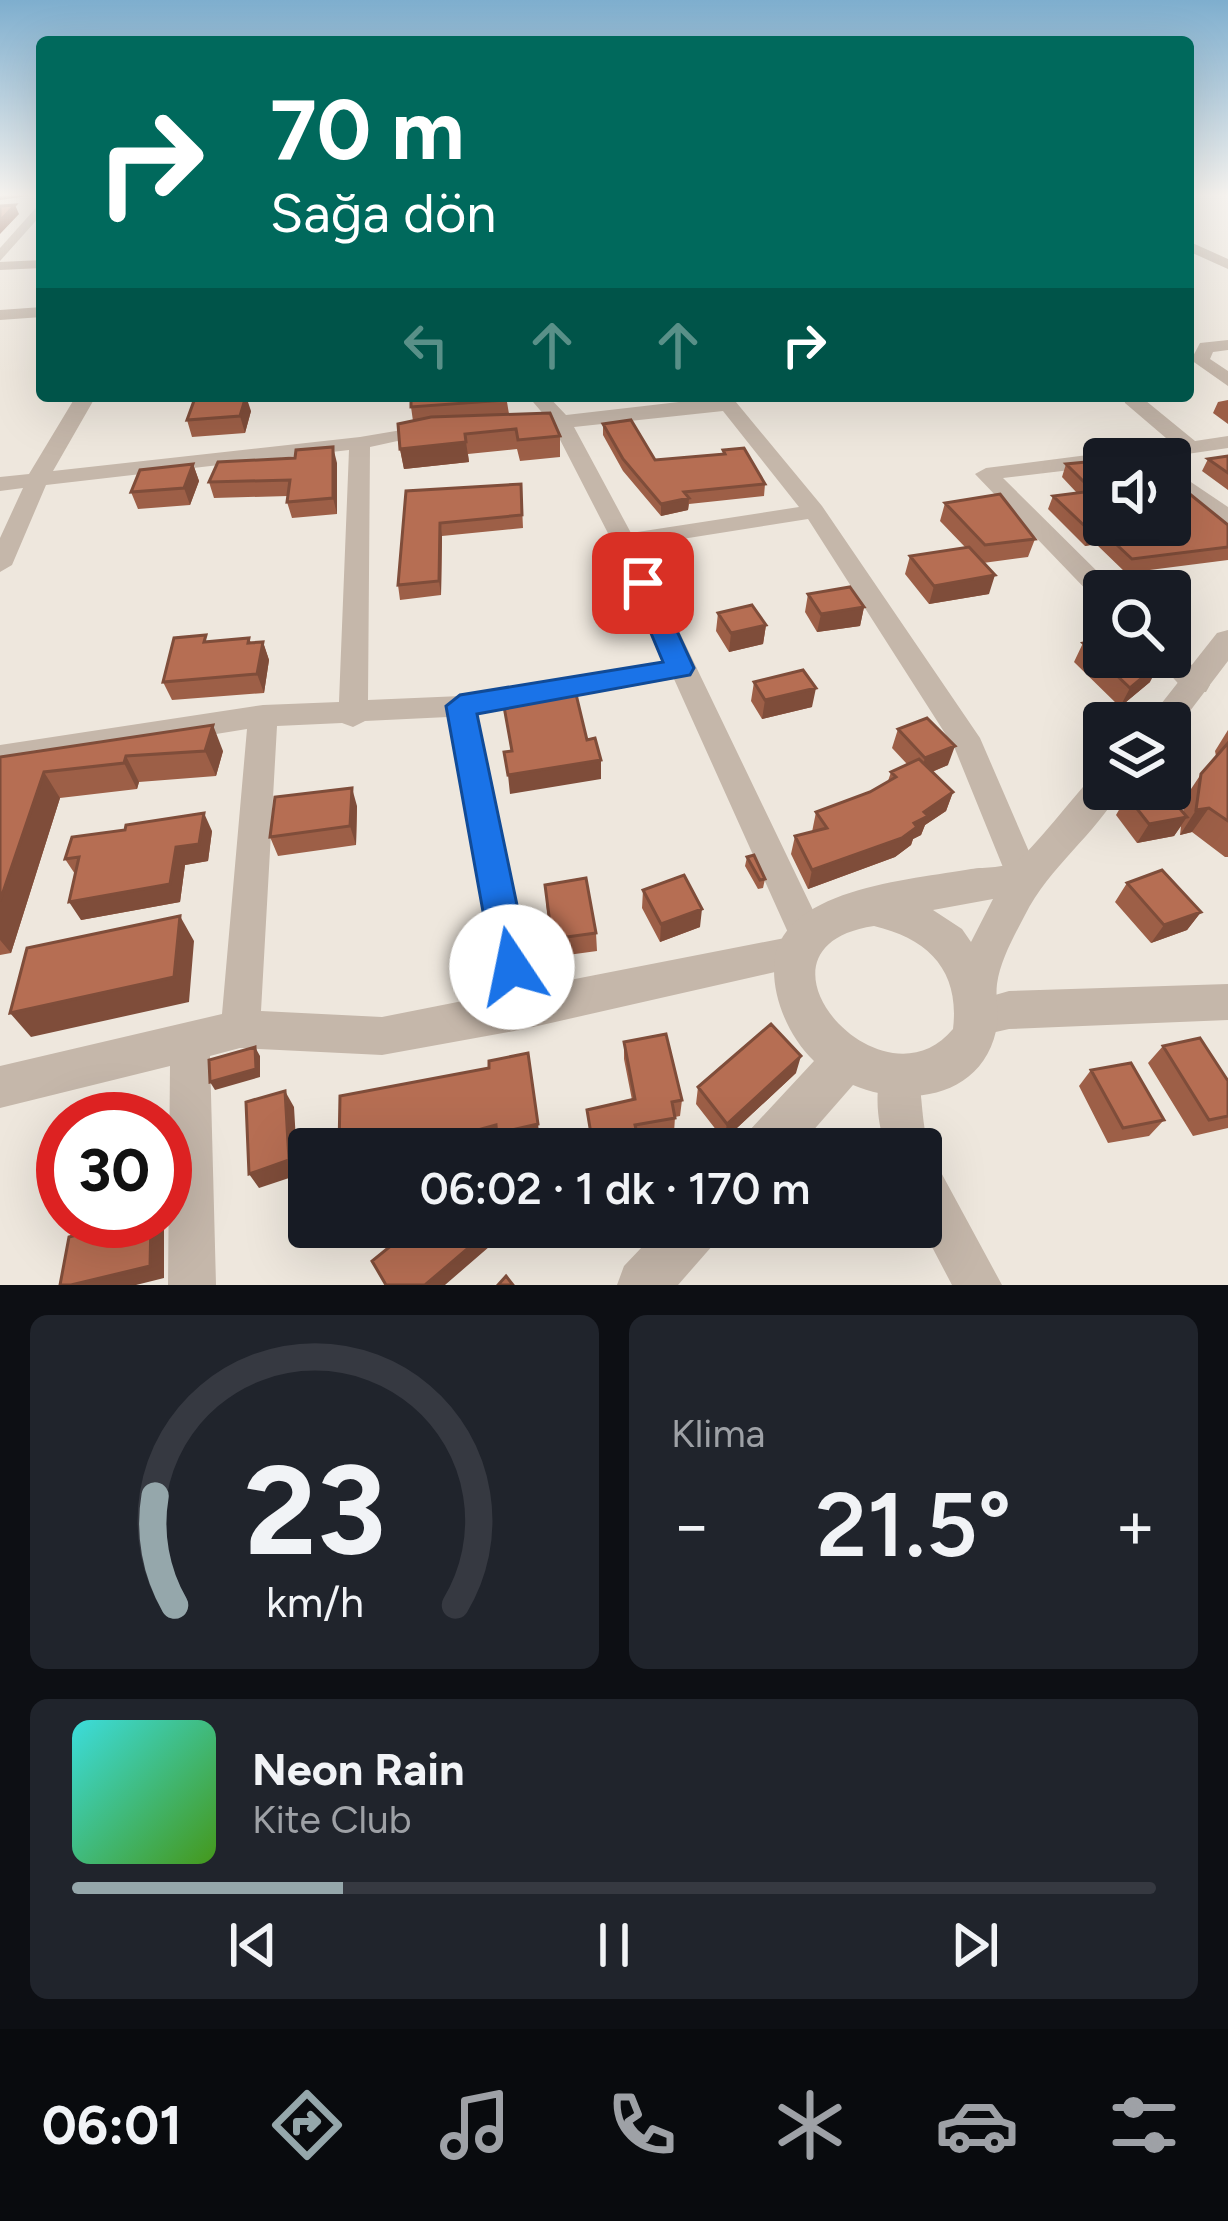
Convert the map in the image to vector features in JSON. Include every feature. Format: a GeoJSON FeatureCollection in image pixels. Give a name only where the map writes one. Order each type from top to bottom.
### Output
{"type":"FeatureCollection","features":[{"type":"Feature","properties":{"kind":"street"},"geometry":{"type":"LineString","coordinates":[[0,266],[36,264]]}},
{"type":"Feature","properties":{"kind":"street"},"geometry":{"type":"LineString","coordinates":[[0,315],[36,312]]}},
{"type":"Feature","properties":{"kind":"street"},"geometry":{"type":"LineString","coordinates":[[1228,345],[1206,347],[1200,360],[1228,380]]}},
{"type":"Feature","properties":{"kind":"street"},"geometry":{"type":"LineString","coordinates":[[0,565],[38,478],[82,402]]}},
{"type":"Feature","properties":{"kind":"street"},"geometry":{"type":"LineString","coordinates":[[543,402],[561,422],[624,541],[801,943]]}},
{"type":"Feature","properties":{"kind":"street"},"geometry":{"type":"LineString","coordinates":[[491,422],[561,422],[710,402]]}},
{"type":"Feature","properties":{"kind":"street"},"geometry":{"type":"LineString","coordinates":[[727,402],[814,511],[969,746],[1023,877]]}},
{"type":"Feature","properties":{"kind":"street"},"geometry":{"type":"LineString","coordinates":[[1136,402],[1179,438]]}},
{"type":"Feature","properties":{"kind":"street"},"geometry":{"type":"LineString","coordinates":[[0,484],[360,443],[452,425]]}},
{"type":"Feature","properties":{"kind":"street"},"geometry":{"type":"LineString","coordinates":[[1191,447],[1228,442]]}},
{"type":"Feature","properties":{"kind":"street"},"geometry":{"type":"LineString","coordinates":[[353,716],[360,443]]}},
{"type":"Feature","properties":{"kind":"street"},"geometry":{"type":"LineString","coordinates":[[1083,462],[986,474],[1083,572]]}},
{"type":"Feature","properties":{"kind":"street"},"geometry":{"type":"LineString","coordinates":[[1191,490],[1228,518]]}},
{"type":"Feature","properties":{"kind":"street"},"geometry":{"type":"LineString","coordinates":[[624,541],[814,511]]}},
{"type":"Feature","properties":{"kind":"street"},"geometry":{"type":"LineString","coordinates":[[1181,702],[1216,664]]}},
{"type":"Feature","properties":{"kind":"street"},"geometry":{"type":"LineString","coordinates":[[0,757],[263,716],[353,716],[460,706],[680,668]]}},
{"type":"Feature","properties":{"kind":"street"},"geometry":{"type":"LineString","coordinates":[[460,706],[520,1011]]}},
{"type":"Feature","properties":{"kind":"street"},"geometry":{"type":"LineString","coordinates":[[240,1029],[263,716]]}},
{"type":"Feature","properties":{"kind":"street"},"geometry":{"type":"LineString","coordinates":[[1023,877],[861,905],[820,919],[801,943],[793,974],[807,1020],[846,1059],[899,1076],[948,1066],[965,1051],[977,1000],[1023,877],[1083,810]]}},
{"type":"Feature","properties":{"kind":"street"},"geometry":{"type":"LineString","coordinates":[[861,905],[885,907],[931,925],[966,962],[977,1000]]}},
{"type":"Feature","properties":{"kind":"street"},"geometry":{"type":"LineString","coordinates":[[0,1087],[240,1029],[382,1036],[520,1011],[801,943]]}},
{"type":"Feature","properties":{"kind":"street"},"geometry":{"type":"LineString","coordinates":[[977,1000],[1009,1010],[1228,1002]]}},
{"type":"Feature","properties":{"kind":"street"},"geometry":{"type":"LineString","coordinates":[[190,1042],[192,1285]]}},
{"type":"Feature","properties":{"kind":"street"},"geometry":{"type":"LineString","coordinates":[[784,1128],[846,1059]]}},
{"type":"Feature","properties":{"kind":"street"},"geometry":{"type":"LineString","coordinates":[[899,1076],[901,1128]]}},
{"type":"Feature","properties":{"kind":"street"},"geometry":{"type":"LineString","coordinates":[[942,1219],[978,1285]]}},
{"type":"Feature","properties":{"kind":"street"},"geometry":{"type":"LineString","coordinates":[[643,1285],[676,1248]]}},
{"type":"Feature","properties":{"kind":"building"},"geometry":{"type":"Polygon","coordinates":[[[194,402],[244,402],[240,416],[187,420],[194,402]]]}},
{"type":"Feature","properties":{"kind":"building"},"geometry":{"type":"Polygon","coordinates":[[[411,402],[480,402],[411,407],[411,402]]]}},
{"type":"Feature","properties":{"kind":"building"},"geometry":{"type":"Polygon","coordinates":[[[550,413],[560,436],[518,440],[516,429],[465,434],[466,442],[400,449],[398,424],[431,417],[550,413]]]}},
{"type":"Feature","properties":{"kind":"building"},"geometry":{"type":"Polygon","coordinates":[[[631,420],[655,460],[744,448],[765,484],[684,492],[689,498],[661,504],[623,459],[603,424],[631,420]]]}},
{"type":"Feature","properties":{"kind":"building"},"geometry":{"type":"Polygon","coordinates":[[[333,447],[333,498],[287,502],[290,480],[209,482],[218,462],[295,458],[296,450],[333,447]]]}},
{"type":"Feature","properties":{"kind":"building"},"geometry":{"type":"Polygon","coordinates":[[[1228,456],[1228,473],[1208,459],[1228,456]]]}},
{"type":"Feature","properties":{"kind":"building"},"geometry":{"type":"Polygon","coordinates":[[[1083,462],[1083,481],[1066,464],[1083,462]]]}},
{"type":"Feature","properties":{"kind":"building"},"geometry":{"type":"Polygon","coordinates":[[[193,464],[184,488],[131,492],[140,470],[193,464]]]}},
{"type":"Feature","properties":{"kind":"building"},"geometry":{"type":"Polygon","coordinates":[[[521,484],[522,515],[440,523],[439,581],[398,585],[406,491],[521,484]]]}},
{"type":"Feature","properties":{"kind":"building"},"geometry":{"type":"Polygon","coordinates":[[[1083,492],[1083,524],[1053,496],[1083,492]]]}},
{"type":"Feature","properties":{"kind":"building"},"geometry":{"type":"Polygon","coordinates":[[[1000,494],[1035,539],[985,545],[945,503],[1000,494]]]}},
{"type":"Feature","properties":{"kind":"building"},"geometry":{"type":"Polygon","coordinates":[[[1191,495],[1228,525],[1228,547],[1132,559],[1118,546],[1191,546],[1191,495]]]}},
{"type":"Feature","properties":{"kind":"building"},"geometry":{"type":"Polygon","coordinates":[[[969,547],[995,575],[934,586],[910,556],[969,547]]]}},
{"type":"Feature","properties":{"kind":"building"},"geometry":{"type":"Polygon","coordinates":[[[850,587],[864,607],[821,614],[808,594],[850,587]]]}},
{"type":"Feature","properties":{"kind":"building"},"geometry":{"type":"Polygon","coordinates":[[[752,605],[766,625],[731,633],[718,613],[752,605]]]}},
{"type":"Feature","properties":{"kind":"building"},"geometry":{"type":"Polygon","coordinates":[[[206,635],[204,642],[249,638],[248,643],[263,642],[257,674],[163,682],[174,638],[206,635]]]}},
{"type":"Feature","properties":{"kind":"building"},"geometry":{"type":"Polygon","coordinates":[[[803,670],[816,688],[765,700],[754,682],[803,670]]]}},
{"type":"Feature","properties":{"kind":"building"},"geometry":{"type":"Polygon","coordinates":[[[1120,678],[1142,678],[1130,688],[1120,678]]]}},
{"type":"Feature","properties":{"kind":"building"},"geometry":{"type":"Polygon","coordinates":[[[575,690],[587,740],[595,738],[601,760],[508,775],[504,752],[512,751],[503,701],[575,690]]]}},
{"type":"Feature","properties":{"kind":"building"},"geometry":{"type":"Polygon","coordinates":[[[927,718],[955,746],[925,758],[898,729],[927,718]]]}},
{"type":"Feature","properties":{"kind":"building"},"geometry":{"type":"Polygon","coordinates":[[[213,725],[205,751],[126,756],[124,763],[44,772],[0,901],[0,757],[213,725]]]}},
{"type":"Feature","properties":{"kind":"building"},"geometry":{"type":"Polygon","coordinates":[[[1228,743],[1228,821],[1209,808],[1196,810],[1201,774],[1228,743]]]}},
{"type":"Feature","properties":{"kind":"building"},"geometry":{"type":"Polygon","coordinates":[[[919,759],[953,792],[924,812],[928,816],[914,823],[917,827],[902,838],[812,870],[795,836],[827,828],[816,812],[870,792],[896,777],[891,772],[919,759]]]}},
{"type":"Feature","properties":{"kind":"building"},"geometry":{"type":"Polygon","coordinates":[[[352,788],[350,826],[270,837],[275,797],[352,788]]]}},
{"type":"Feature","properties":{"kind":"building"},"geometry":{"type":"Polygon","coordinates":[[[1138,810],[1181,810],[1187,817],[1149,824],[1138,810]]]}},
{"type":"Feature","properties":{"kind":"building"},"geometry":{"type":"Polygon","coordinates":[[[204,813],[199,844],[176,847],[170,884],[69,902],[79,857],[65,859],[72,837],[204,813]]]}},
{"type":"Feature","properties":{"kind":"building"},"geometry":{"type":"Polygon","coordinates":[[[754,855],[765,879],[760,880],[747,857],[754,855]]]}},
{"type":"Feature","properties":{"kind":"building"},"geometry":{"type":"Polygon","coordinates":[[[1162,870],[1201,912],[1164,925],[1127,883],[1162,870]]]}},
{"type":"Feature","properties":{"kind":"building"},"geometry":{"type":"Polygon","coordinates":[[[684,875],[702,909],[661,924],[643,890],[684,875]]]}},
{"type":"Feature","properties":{"kind":"building"},"geometry":{"type":"Polygon","coordinates":[[[586,878],[596,933],[552,939],[545,885],[586,878]]]}},
{"type":"Feature","properties":{"kind":"building"},"geometry":{"type":"Polygon","coordinates":[[[180,916],[174,977],[10,1013],[27,948],[180,916]]]}},
{"type":"Feature","properties":{"kind":"building"},"geometry":{"type":"Polygon","coordinates":[[[771,1024],[801,1056],[727,1124],[698,1087],[771,1024]]]}},
{"type":"Feature","properties":{"kind":"building"},"geometry":{"type":"Polygon","coordinates":[[[666,1034],[682,1100],[672,1102],[675,1118],[636,1128],[590,1128],[587,1110],[635,1099],[624,1042],[666,1034]]]}},
{"type":"Feature","properties":{"kind":"building"},"geometry":{"type":"Polygon","coordinates":[[[1200,1038],[1228,1081],[1228,1116],[1209,1120],[1163,1046],[1200,1038]]]}},
{"type":"Feature","properties":{"kind":"building"},"geometry":{"type":"Polygon","coordinates":[[[255,1047],[256,1069],[210,1082],[209,1060],[255,1047]]]}},
{"type":"Feature","properties":{"kind":"building"},"geometry":{"type":"Polygon","coordinates":[[[528,1053],[538,1124],[520,1128],[339,1128],[340,1096],[489,1068],[489,1061],[528,1053]]]}},
{"type":"Feature","properties":{"kind":"building"},"geometry":{"type":"Polygon","coordinates":[[[1131,1063],[1164,1120],[1123,1128],[1091,1070],[1131,1063]]]}},
{"type":"Feature","properties":{"kind":"building"},"geometry":{"type":"Polygon","coordinates":[[[285,1091],[288,1160],[249,1174],[246,1102],[285,1091]]]}},
{"type":"Feature","properties":{"kind":"building"},"geometry":{"type":"Polygon","coordinates":[[[67,1248],[150,1248],[150,1266],[60,1285],[67,1248]]]}},
{"type":"Feature","properties":{"kind":"building"},"geometry":{"type":"Polygon","coordinates":[[[388,1248],[468,1248],[425,1285],[386,1285],[372,1261],[388,1248]]]}},
{"type":"Feature","properties":{"kind":"route"},"geometry":{"type":"LineString","coordinates":[[512,967],[460,706],[680,668],[643,583]]}}]}
